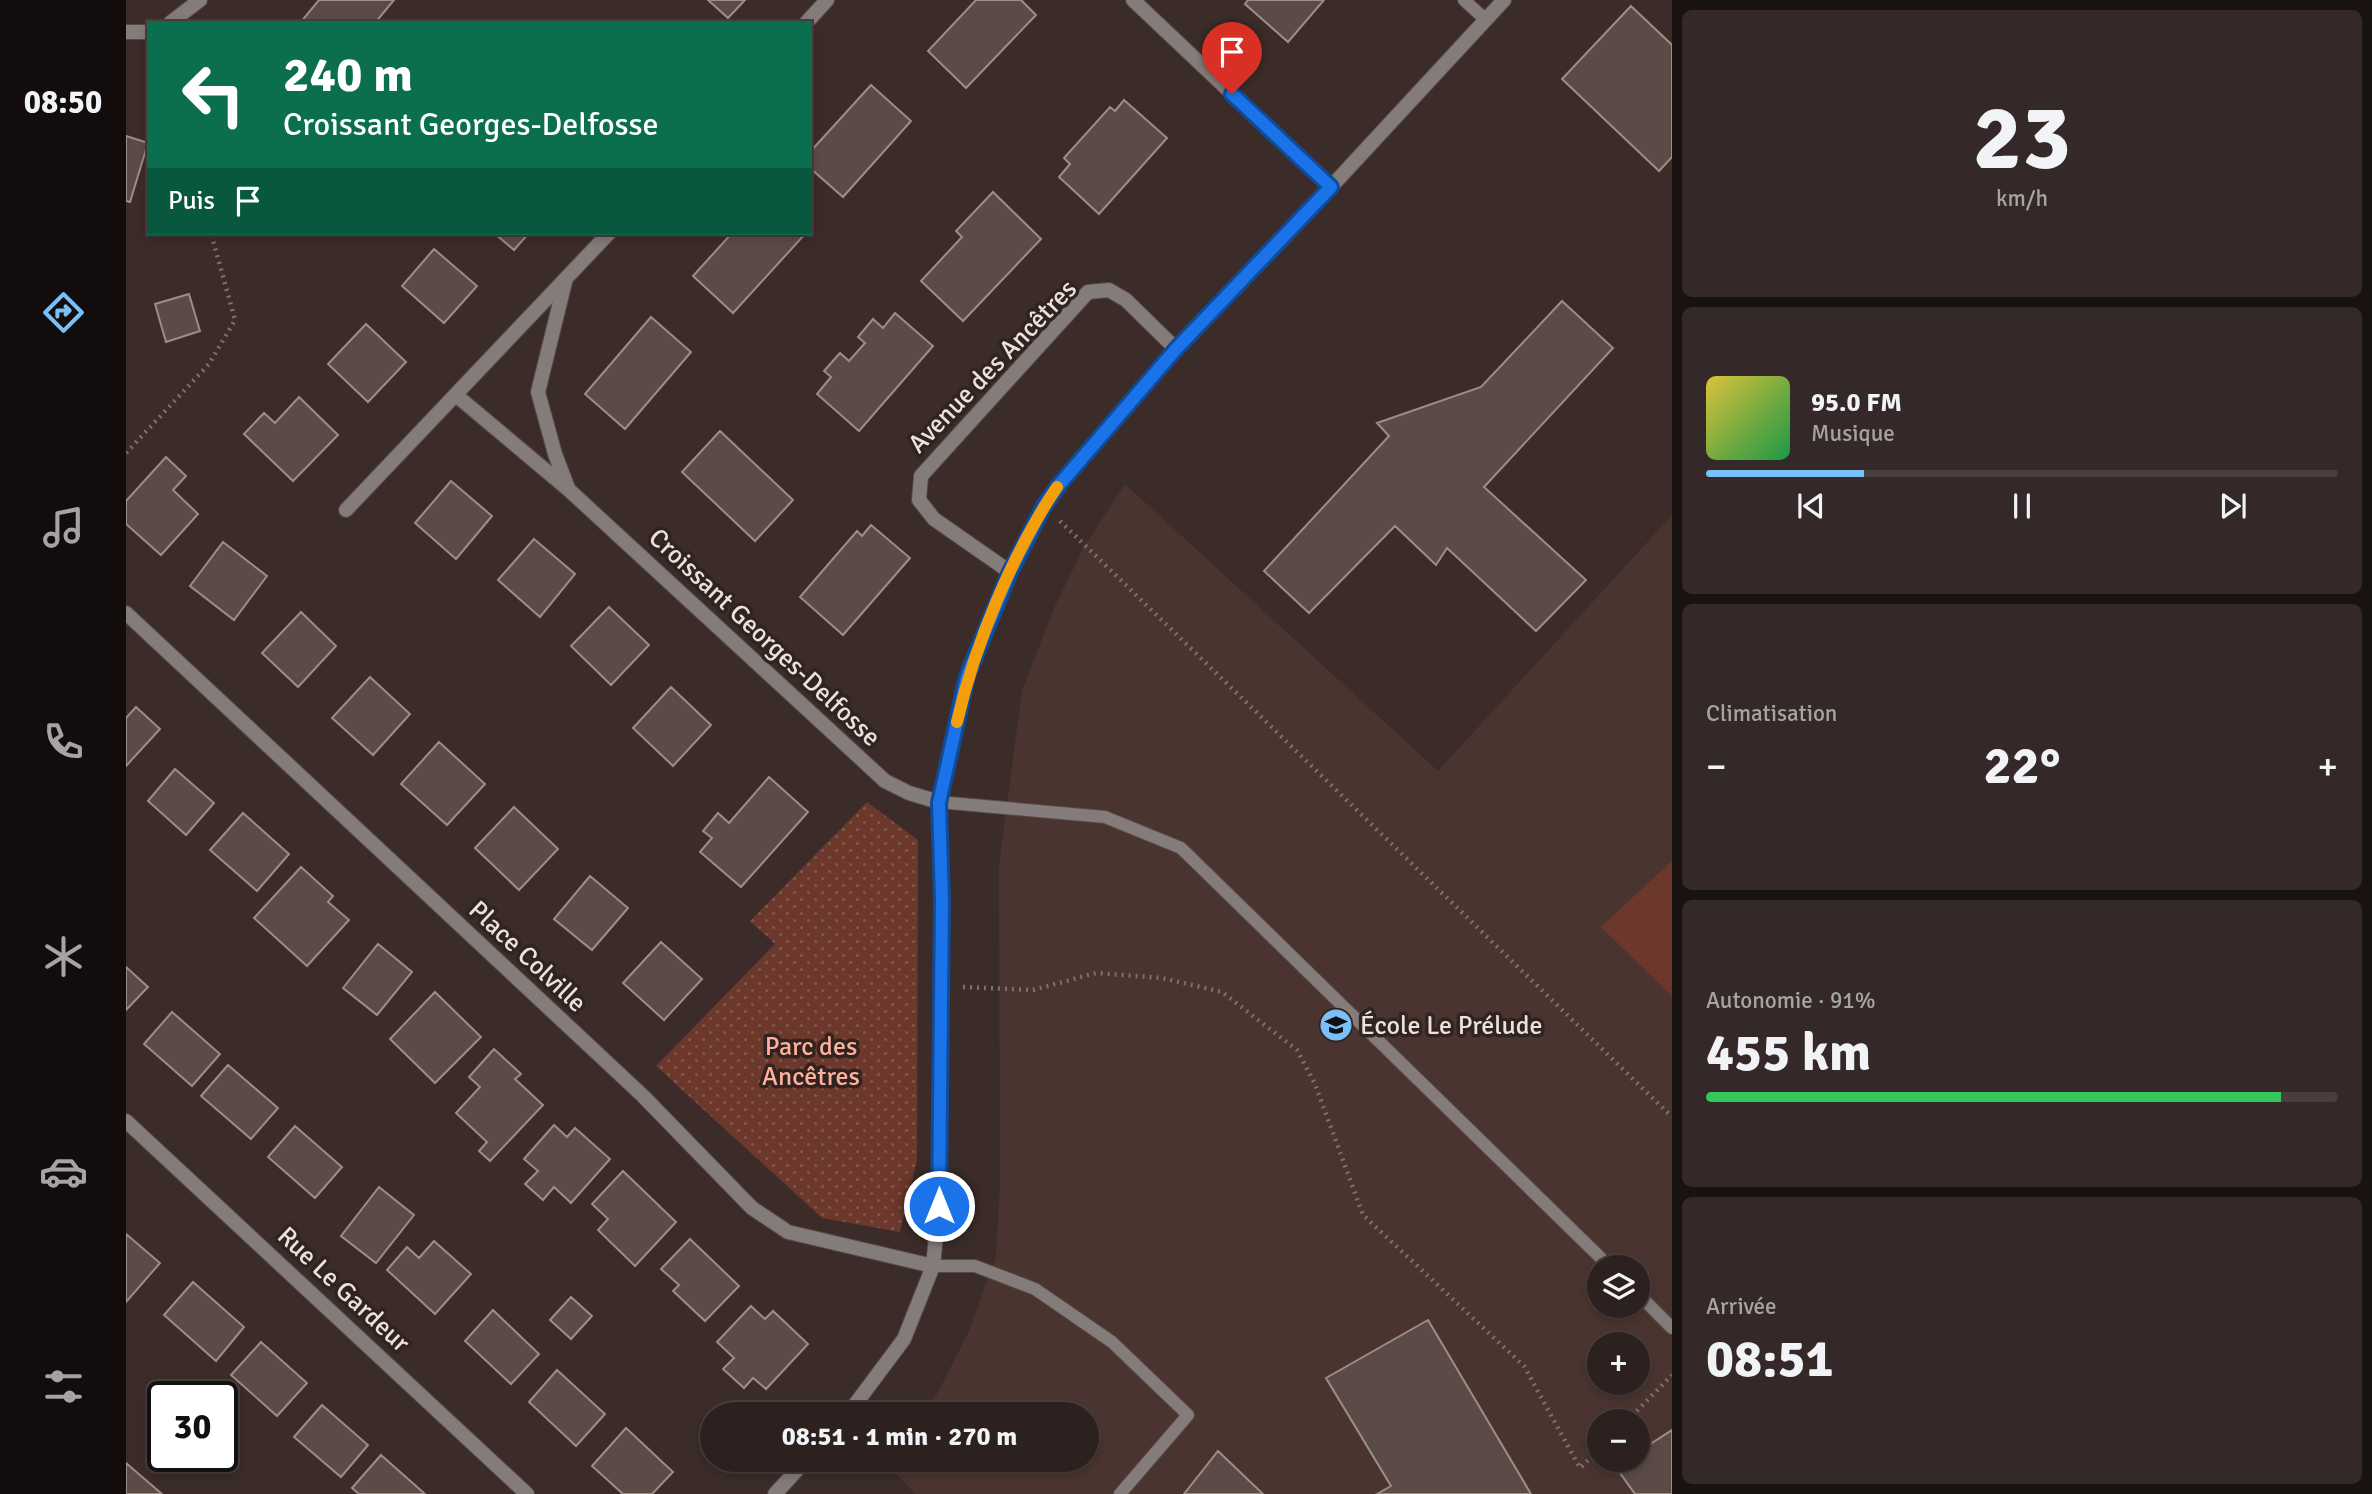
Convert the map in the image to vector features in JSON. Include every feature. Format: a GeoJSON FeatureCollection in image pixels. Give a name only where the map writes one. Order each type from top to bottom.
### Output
{"type":"FeatureCollection","features":[{"type":"Feature","properties":{"kind":"street"},"geometry":{"type":"LineString","coordinates":[[173,21],[200,0]]}},
{"type":"Feature","properties":{"kind":"street"},"geometry":{"type":"LineString","coordinates":[[808,21],[827,0]]}},
{"type":"Feature","properties":{"kind":"street"},"geometry":{"type":"LineString","coordinates":[[1133,0],[1331,187]]}},
{"type":"Feature","properties":{"kind":"street"},"geometry":{"type":"LineString","coordinates":[[857,1402],[904,1339],[933,1266],[939,1206],[942,900],[939,803],[967,676],[1010,572],[1044,506],[1176,349],[1504,0]]}},
{"type":"Feature","properties":{"kind":"street"},"geometry":{"type":"LineString","coordinates":[[126,32],[147,32]]}},
{"type":"Feature","properties":{"kind":"street","name":"Croissant Georges-Delfosse"},"geometry":{"type":"LineString","coordinates":[[346,510],[607,235]]}},
{"type":"Feature","properties":{"kind":"street","name":"Croissant Georges-Delfosse"},"geometry":{"type":"LineString","coordinates":[[566,279],[538,392],[555,454],[569,490]]}},
{"type":"Feature","properties":{"kind":"street","name":"Avenue des Ancêtres"},"geometry":{"type":"LineString","coordinates":[[1010,572],[934,519],[919,500],[920,476],[1088,292],[1109,290],[1126,300],[1176,349]]}},
{"type":"Feature","properties":{"kind":"street","name":"Croissant Georges-Delfosse"},"geometry":{"type":"LineString","coordinates":[[457,396],[569,490],[885,780],[909,793],[939,803]]}},
{"type":"Feature","properties":{"kind":"street","name":"Place Colville"},"geometry":{"type":"LineString","coordinates":[[126,613],[643,1097],[752,1208],[788,1232],[933,1266]]}},
{"type":"Feature","properties":{"kind":"street","name":"Rue Le Gardeur"},"geometry":{"type":"LineString","coordinates":[[126,1121],[527,1494]]}},
{"type":"Feature","properties":{"kind":"street"},"geometry":{"type":"LineString","coordinates":[[775,1494],[795,1472]]}},
{"type":"Feature","properties":{"kind":"lane"},"geometry":{"type":"LineString","coordinates":[[1464,0],[1486,20]]}},
{"type":"Feature","properties":{"kind":"lane"},"geometry":{"type":"LineString","coordinates":[[939,803],[1105,817],[1181,848],[1598,1255]]}},
{"type":"Feature","properties":{"kind":"lane"},"geometry":{"type":"LineString","coordinates":[[933,1266],[975,1266],[1035,1289],[1112,1342],[1188,1415],[1120,1494]]}},
{"type":"Feature","properties":{"kind":"lane"},"geometry":{"type":"LineString","coordinates":[[1650,1306],[1672,1328]]}},
{"type":"Feature","properties":{"kind":"path"},"geometry":{"type":"LineString","coordinates":[[126,453],[209,364],[235,320],[212,235]]}},
{"type":"Feature","properties":{"kind":"path"},"geometry":{"type":"LineString","coordinates":[[1044,506],[1672,1117]]}},
{"type":"Feature","properties":{"kind":"path"},"geometry":{"type":"LineString","coordinates":[[941,985],[1033,990],[1096,973],[1162,978],[1222,992],[1297,1050],[1315,1084],[1363,1215],[1524,1366],[1580,1468],[1587,1461]]}},
{"type":"Feature","properties":{"kind":"path"},"geometry":{"type":"LineString","coordinates":[[1639,1409],[1672,1375]]}},
{"type":"Feature","properties":{"kind":"shaded area","name":"École Le Prélude"},"geometry":{"type":"Polygon","coordinates":[[[1125,484],[1438,771],[1672,515],[1672,1494],[915,1494],[895,1472],[1099,1472],[1099,1402],[930,1402],[937,1394],[969,1331],[996,1256],[1000,1186],[999,865],[1022,691],[1054,608],[1085,545],[1125,484]]]}},
{"type":"Feature","properties":{"kind":"green space","name":"Parc des Ancêtres"},"geometry":{"type":"Polygon","coordinates":[[[867,802],[918,840],[917,1160],[900,1232],[822,1218],[656,1066],[775,944],[750,921],[867,802]]]}},
{"type":"Feature","properties":{"kind":"green space"},"geometry":{"type":"Polygon","coordinates":[[[1672,861],[1672,996],[1601,927],[1672,861]]]}},
{"type":"Feature","properties":{"kind":"building"},"geometry":{"type":"Polygon","coordinates":[[[319,0],[394,0],[377,21],[302,21],[319,0]]]}},
{"type":"Feature","properties":{"kind":"building"},"geometry":{"type":"Polygon","coordinates":[[[708,0],[745,0],[728,18],[708,0]]]}},
{"type":"Feature","properties":{"kind":"building"},"geometry":{"type":"Polygon","coordinates":[[[976,0],[1021,0],[1036,15],[966,88],[928,51],[976,0]]]}},
{"type":"Feature","properties":{"kind":"building"},"geometry":{"type":"Polygon","coordinates":[[[1248,0],[1324,0],[1288,42],[1245,4],[1248,0]]]}},
{"type":"Feature","properties":{"kind":"building"},"geometry":{"type":"Polygon","coordinates":[[[1631,6],[1672,45],[1672,157],[1659,171],[1562,79],[1631,6]]]}},
{"type":"Feature","properties":{"kind":"building"},"geometry":{"type":"Polygon","coordinates":[[[871,85],[911,121],[843,197],[812,170],[812,150],[871,85]]]}},
{"type":"Feature","properties":{"kind":"building"},"geometry":{"type":"Polygon","coordinates":[[[1124,100],[1167,138],[1099,214],[1059,177],[1070,164],[1064,158],[1110,107],[1115,111],[1124,100]]]}},
{"type":"Feature","properties":{"kind":"building"},"geometry":{"type":"Polygon","coordinates":[[[126,136],[147,143],[147,146],[130,202],[126,201],[126,136]]]}},
{"type":"Feature","properties":{"kind":"building"},"geometry":{"type":"Polygon","coordinates":[[[993,192],[1041,239],[963,321],[921,281],[962,237],[956,231],[993,192]]]}},
{"type":"Feature","properties":{"kind":"building"},"geometry":{"type":"Polygon","coordinates":[[[496,235],[527,235],[514,250],[496,235]]]}},
{"type":"Feature","properties":{"kind":"building"},"geometry":{"type":"Polygon","coordinates":[[[730,235],[804,235],[733,313],[693,276],[730,235]]]}},
{"type":"Feature","properties":{"kind":"building"},"geometry":{"type":"Polygon","coordinates":[[[434,249],[477,286],[444,323],[402,286],[434,249]]]}},
{"type":"Feature","properties":{"kind":"building"},"geometry":{"type":"Polygon","coordinates":[[[189,294],[200,331],[166,342],[155,304],[189,294]]]}},
{"type":"Feature","properties":{"kind":"building"},"geometry":{"type":"Polygon","coordinates":[[[1562,301],[1613,348],[1484,487],[1586,580],[1536,631],[1447,548],[1436,565],[1395,526],[1309,613],[1264,571],[1389,436],[1377,423],[1481,387],[1562,301]]]}},
{"type":"Feature","properties":{"kind":"building"},"geometry":{"type":"Polygon","coordinates":[[[895,313],[933,346],[859,431],[817,394],[831,377],[824,371],[840,353],[849,361],[865,343],[858,337],[873,319],[883,328],[895,313]]]}},
{"type":"Feature","properties":{"kind":"building"},"geometry":{"type":"Polygon","coordinates":[[[651,317],[691,352],[625,429],[585,394],[651,317]]]}},
{"type":"Feature","properties":{"kind":"building"},"geometry":{"type":"Polygon","coordinates":[[[366,324],[406,362],[368,402],[328,364],[366,324]]]}},
{"type":"Feature","properties":{"kind":"building"},"geometry":{"type":"Polygon","coordinates":[[[299,397],[338,435],[293,481],[244,434],[264,413],[275,423],[299,397]]]}},
{"type":"Feature","properties":{"kind":"building"},"geometry":{"type":"Polygon","coordinates":[[[720,431],[793,500],[755,541],[682,472],[720,431]]]}},
{"type":"Feature","properties":{"kind":"building"},"geometry":{"type":"Polygon","coordinates":[[[166,457],[186,476],[173,490],[198,514],[161,555],[126,524],[126,501],[166,457]]]}},
{"type":"Feature","properties":{"kind":"building"},"geometry":{"type":"Polygon","coordinates":[[[451,481],[492,516],[456,559],[415,523],[451,481]]]}},
{"type":"Feature","properties":{"kind":"building"},"geometry":{"type":"Polygon","coordinates":[[[871,525],[910,558],[843,635],[800,597],[857,531],[862,536],[871,525]]]}},
{"type":"Feature","properties":{"kind":"building"},"geometry":{"type":"Polygon","coordinates":[[[534,539],[575,574],[540,617],[498,580],[534,539]]]}},
{"type":"Feature","properties":{"kind":"building"},"geometry":{"type":"Polygon","coordinates":[[[223,542],[267,576],[234,620],[190,586],[223,542]]]}},
{"type":"Feature","properties":{"kind":"building"},"geometry":{"type":"Polygon","coordinates":[[[609,607],[649,645],[611,685],[571,646],[609,607]]]}},
{"type":"Feature","properties":{"kind":"building"},"geometry":{"type":"Polygon","coordinates":[[[301,612],[336,646],[298,687],[262,653],[301,612]]]}},
{"type":"Feature","properties":{"kind":"building"},"geometry":{"type":"Polygon","coordinates":[[[370,677],[410,714],[373,755],[332,718],[370,677]]]}},
{"type":"Feature","properties":{"kind":"building"},"geometry":{"type":"Polygon","coordinates":[[[671,687],[711,725],[673,766],[633,728],[671,687]]]}},
{"type":"Feature","properties":{"kind":"building"},"geometry":{"type":"Polygon","coordinates":[[[136,707],[160,729],[126,766],[126,718],[136,707]]]}},
{"type":"Feature","properties":{"kind":"building"},"geometry":{"type":"Polygon","coordinates":[[[439,742],[485,784],[447,825],[401,784],[439,742]]]}},
{"type":"Feature","properties":{"kind":"building"},"geometry":{"type":"Polygon","coordinates":[[[175,769],[214,803],[186,835],[148,801],[175,769]]]}},
{"type":"Feature","properties":{"kind":"building"},"geometry":{"type":"Polygon","coordinates":[[[769,777],[808,812],[741,887],[700,852],[712,838],[703,831],[718,813],[729,823],[769,777]]]}},
{"type":"Feature","properties":{"kind":"building"},"geometry":{"type":"Polygon","coordinates":[[[514,807],[558,849],[519,890],[475,848],[514,807]]]}},
{"type":"Feature","properties":{"kind":"building"},"geometry":{"type":"Polygon","coordinates":[[[243,813],[289,854],[257,891],[210,850],[243,813]]]}},
{"type":"Feature","properties":{"kind":"building"},"geometry":{"type":"Polygon","coordinates":[[[301,867],[333,896],[328,902],[349,920],[307,966],[254,918],[301,867]]]}},
{"type":"Feature","properties":{"kind":"building"},"geometry":{"type":"Polygon","coordinates":[[[590,876],[628,908],[592,950],[554,919],[590,876]]]}},
{"type":"Feature","properties":{"kind":"building"},"geometry":{"type":"Polygon","coordinates":[[[661,942],[702,979],[664,1020],[623,983],[661,942]]]}},
{"type":"Feature","properties":{"kind":"building"},"geometry":{"type":"Polygon","coordinates":[[[378,944],[412,972],[377,1015],[343,988],[378,944]]]}},
{"type":"Feature","properties":{"kind":"building"},"geometry":{"type":"Polygon","coordinates":[[[126,967],[148,987],[126,1010],[126,967]]]}},
{"type":"Feature","properties":{"kind":"building"},"geometry":{"type":"Polygon","coordinates":[[[435,992],[481,1037],[435,1083],[390,1039],[435,992]]]}},
{"type":"Feature","properties":{"kind":"building"},"geometry":{"type":"Polygon","coordinates":[[[172,1012],[220,1054],[192,1086],[144,1044],[172,1012]]]}},
{"type":"Feature","properties":{"kind":"building"},"geometry":{"type":"Polygon","coordinates":[[[494,1049],[521,1074],[515,1079],[543,1105],[490,1161],[479,1151],[487,1142],[456,1113],[480,1087],[469,1077],[494,1049]]]}},
{"type":"Feature","properties":{"kind":"building"},"geometry":{"type":"Polygon","coordinates":[[[228,1065],[278,1108],[251,1139],[201,1096],[228,1065]]]}},
{"type":"Feature","properties":{"kind":"building"},"geometry":{"type":"Polygon","coordinates":[[[554,1125],[567,1137],[575,1128],[610,1159],[571,1203],[554,1187],[543,1200],[525,1184],[538,1171],[524,1159],[554,1125]]]}},
{"type":"Feature","properties":{"kind":"building"},"geometry":{"type":"Polygon","coordinates":[[[295,1126],[342,1167],[315,1198],[268,1157],[295,1126]]]}},
{"type":"Feature","properties":{"kind":"building"},"geometry":{"type":"Polygon","coordinates":[[[623,1171],[676,1222],[635,1266],[598,1230],[608,1219],[592,1204],[623,1171]]]}},
{"type":"Feature","properties":{"kind":"building"},"geometry":{"type":"Polygon","coordinates":[[[379,1187],[414,1215],[376,1263],[341,1236],[379,1187]]]}},
{"type":"Feature","properties":{"kind":"building"},"geometry":{"type":"Polygon","coordinates":[[[126,1234],[160,1263],[126,1302],[126,1234]]]}},
{"type":"Feature","properties":{"kind":"building"},"geometry":{"type":"Polygon","coordinates":[[[690,1239],[739,1286],[705,1321],[673,1291],[679,1285],[661,1269],[690,1239]]]}},
{"type":"Feature","properties":{"kind":"building"},"geometry":{"type":"Polygon","coordinates":[[[434,1241],[471,1274],[435,1314],[387,1270],[407,1247],[419,1258],[434,1241]]]}},
{"type":"Feature","properties":{"kind":"building"},"geometry":{"type":"Polygon","coordinates":[[[193,1282],[244,1327],[216,1361],[164,1315],[193,1282]]]}},
{"type":"Feature","properties":{"kind":"building"},"geometry":{"type":"Polygon","coordinates":[[[571,1297],[592,1316],[571,1339],[550,1320],[571,1297]]]}},
{"type":"Feature","properties":{"kind":"building"},"geometry":{"type":"Polygon","coordinates":[[[751,1306],[765,1319],[773,1311],[808,1344],[766,1389],[753,1378],[744,1388],[723,1369],[734,1358],[717,1342],[751,1306]]]}},
{"type":"Feature","properties":{"kind":"building"},"geometry":{"type":"Polygon","coordinates":[[[493,1310],[539,1354],[511,1384],[465,1341],[493,1310]]]}},
{"type":"Feature","properties":{"kind":"building"},"geometry":{"type":"Polygon","coordinates":[[[1428,1320],[1531,1494],[1377,1494],[1391,1486],[1326,1378],[1428,1320]]]}},
{"type":"Feature","properties":{"kind":"building"},"geometry":{"type":"Polygon","coordinates":[[[261,1342],[307,1383],[277,1416],[231,1375],[261,1342]]]}},
{"type":"Feature","properties":{"kind":"building"},"geometry":{"type":"Polygon","coordinates":[[[557,1370],[605,1414],[576,1446],[529,1402],[557,1370]]]}},
{"type":"Feature","properties":{"kind":"building"},"geometry":{"type":"Polygon","coordinates":[[[322,1405],[368,1445],[341,1477],[294,1437],[322,1405]]]}},
{"type":"Feature","properties":{"kind":"building"},"geometry":{"type":"Polygon","coordinates":[[[626,1428],[673,1472],[652,1494],[623,1494],[592,1466],[626,1428]]]}},
{"type":"Feature","properties":{"kind":"building"},"geometry":{"type":"Polygon","coordinates":[[[1672,1430],[1672,1494],[1635,1494],[1619,1472],[1650,1472],[1650,1444],[1672,1430]]]}},
{"type":"Feature","properties":{"kind":"building"},"geometry":{"type":"Polygon","coordinates":[[[1218,1451],[1263,1494],[1184,1494],[1218,1451]]]}},
{"type":"Feature","properties":{"kind":"building"},"geometry":{"type":"Polygon","coordinates":[[[381,1455],[425,1494],[359,1494],[352,1488],[381,1455]]]}},
{"type":"Feature","properties":{"kind":"building"},"geometry":{"type":"Polygon","coordinates":[[[126,1463],[162,1494],[126,1494],[126,1463]]]}},
{"type":"Feature","properties":{"kind":"slow traffic"},"geometry":{"type":"LineString","coordinates":[[957,722],[967,676],[1010,572],[1044,506],[1057,487]]}},
{"type":"Feature","properties":{"kind":"place","name":"École Le Prélude"},"geometry":{"type":"Point","coordinates":[1336,1025]}},
{"type":"Feature","properties":{"kind":"route"},"geometry":{"type":"LineString","coordinates":[[939,1206],[942,900],[939,803],[967,676],[1010,572],[1044,506],[1059,485],[1176,349],[1331,187],[1232,94]]}}]}
